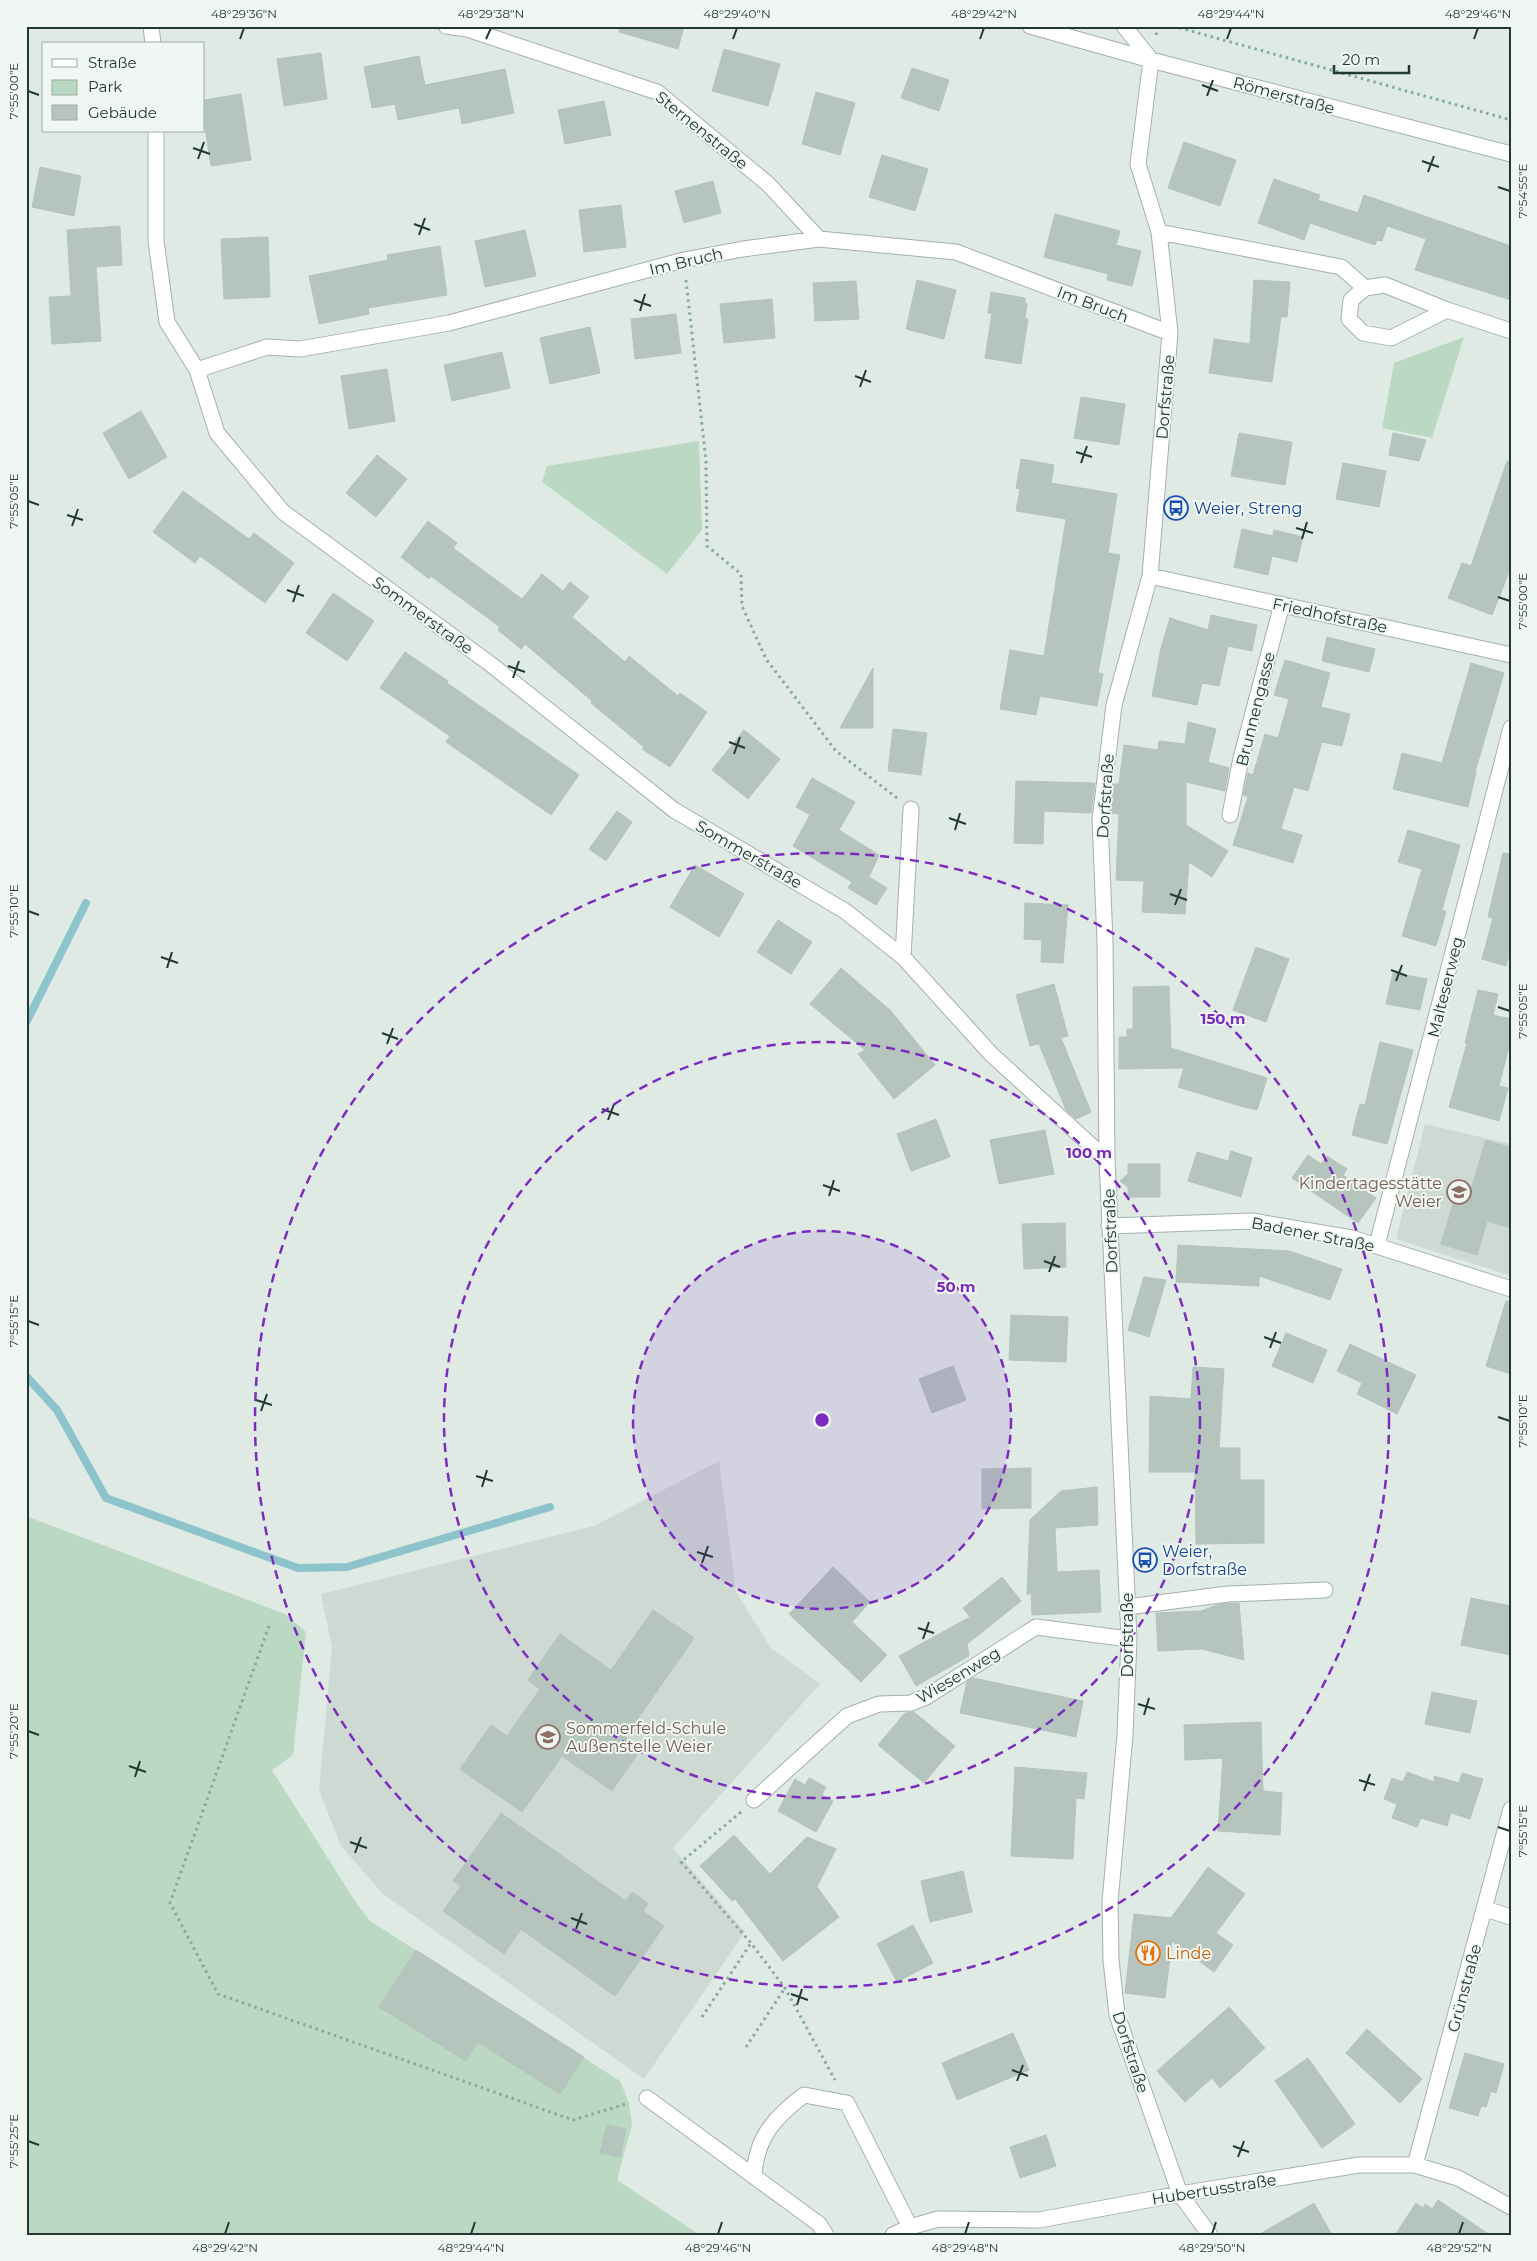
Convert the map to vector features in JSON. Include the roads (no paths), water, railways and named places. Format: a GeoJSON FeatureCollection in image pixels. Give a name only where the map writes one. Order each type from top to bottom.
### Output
{"type":"FeatureCollection","features":[{"type":"Feature","properties":{"kind":"street"},"geometry":{"type":"LineString","coordinates":[[151,26],[153,42]]}},
{"type":"Feature","properties":{"kind":"street","name":"Sternenstraße"},"geometry":{"type":"LineString","coordinates":[[446,26],[467,29],[657,92],[768,184],[819,239]]}},
{"type":"Feature","properties":{"kind":"street","name":"Römerstraße"},"geometry":{"type":"LineString","coordinates":[[1030,26],[1511,154]]}},
{"type":"Feature","properties":{"kind":"street"},"geometry":{"type":"LineString","coordinates":[[1124,26],[1152,60]]}},
{"type":"Feature","properties":{"kind":"street","name":"Dorfstraße"},"geometry":{"type":"LineString","coordinates":[[1152,60],[1138,164],[1159,232],[1170,333],[1150,576],[1114,705],[1100,820],[1106,941],[1109,1226],[1129,1639],[1125,1735],[1110,1902],[1111,1960],[1117,2015],[1180,2194],[1210,2235]]}},
{"type":"Feature","properties":{"kind":"street","name":"Sommerstraße"},"geometry":{"type":"LineString","coordinates":[[156,132],[156,241],[167,322],[198,370],[217,433],[283,512],[489,664],[674,810],[845,910],[903,957],[991,1054],[1107,1160]]}},
{"type":"Feature","properties":{"kind":"street"},"geometry":{"type":"LineString","coordinates":[[1159,232],[1341,267],[1365,288]]}},
{"type":"Feature","properties":{"kind":"street","name":"Im Bruch"},"geometry":{"type":"LineString","coordinates":[[198,370],[266,347],[300,349],[449,323],[684,260],[743,249],[819,239],[956,252],[1170,333]]}},
{"type":"Feature","properties":{"kind":"street"},"geometry":{"type":"LineString","coordinates":[[1447,310],[1391,338],[1364,333],[1349,319],[1351,300],[1365,288],[1384,285],[1447,310],[1511,331]]}},
{"type":"Feature","properties":{"kind":"street","name":"Friedhofstraße"},"geometry":{"type":"LineString","coordinates":[[1150,576],[1511,655]]}},
{"type":"Feature","properties":{"kind":"street","name":"Brunnengasse"},"geometry":{"type":"LineString","coordinates":[[1230,815],[1241,758],[1282,604]]}},
{"type":"Feature","properties":{"kind":"street","name":"Malteserweg"},"geometry":{"type":"LineString","coordinates":[[1377,1245],[1511,728]]}},
{"type":"Feature","properties":{"kind":"street"},"geometry":{"type":"LineString","coordinates":[[903,957],[911,809]]}},
{"type":"Feature","properties":{"kind":"street","name":"Badener Straße"},"geometry":{"type":"LineString","coordinates":[[1109,1226],[1252,1220],[1352,1238],[1511,1289]]}},
{"type":"Feature","properties":{"kind":"street"},"geometry":{"type":"LineString","coordinates":[[1128,1607],[1228,1594],[1325,1590]]}},
{"type":"Feature","properties":{"kind":"street","name":"Wiesenweg"},"geometry":{"type":"LineString","coordinates":[[754,1800],[847,1716],[879,1704],[911,1703],[926,1697],[1036,1627],[1129,1639]]}},
{"type":"Feature","properties":{"kind":"street","name":"Grünstraße"},"geometry":{"type":"LineString","coordinates":[[1415,2165],[1511,1809]]}},
{"type":"Feature","properties":{"kind":"street"},"geometry":{"type":"LineString","coordinates":[[1485,1909],[1511,1917]]}},
{"type":"Feature","properties":{"kind":"street"},"geometry":{"type":"LineString","coordinates":[[754,2176],[755,2160],[762,2142],[780,2113],[804,2096],[848,2103],[910,2227]]}},
{"type":"Feature","properties":{"kind":"street"},"geometry":{"type":"LineString","coordinates":[[647,2098],[819,2224],[826,2235]]}},
{"type":"Feature","properties":{"kind":"street","name":"Hubertusstraße"},"geometry":{"type":"LineString","coordinates":[[893,2235],[938,2218],[1039,2220],[1180,2194],[1359,2165],[1415,2165],[1458,2178],[1511,2207]]}},
{"type":"Feature","properties":{"kind":"waterway"},"geometry":{"type":"LineString","coordinates":[[26,1023],[86,903]]}},
{"type":"Feature","properties":{"kind":"waterway"},"geometry":{"type":"LineString","coordinates":[[26,1376],[57,1410],[106,1498],[298,1568],[347,1567],[550,1507]]}},
{"type":"Feature","properties":{"kind":"place","name":"Weier, Streng"},"geometry":{"type":"Point","coordinates":[1176,508]}},
{"type":"Feature","properties":{"kind":"place","name":"Kindertagesstätte Weier"},"geometry":{"type":"Point","coordinates":[1459,1192]}},
{"type":"Feature","properties":{"kind":"place","name":"Weier, Dorfstraße"},"geometry":{"type":"Point","coordinates":[1145,1560]}},
{"type":"Feature","properties":{"kind":"place","name":"Sommerfeld-Schule Außenstelle Weier"},"geometry":{"type":"Point","coordinates":[548,1737]}},
{"type":"Feature","properties":{"kind":"place","name":"Linde"},"geometry":{"type":"Point","coordinates":[1148,1953]}}]}
